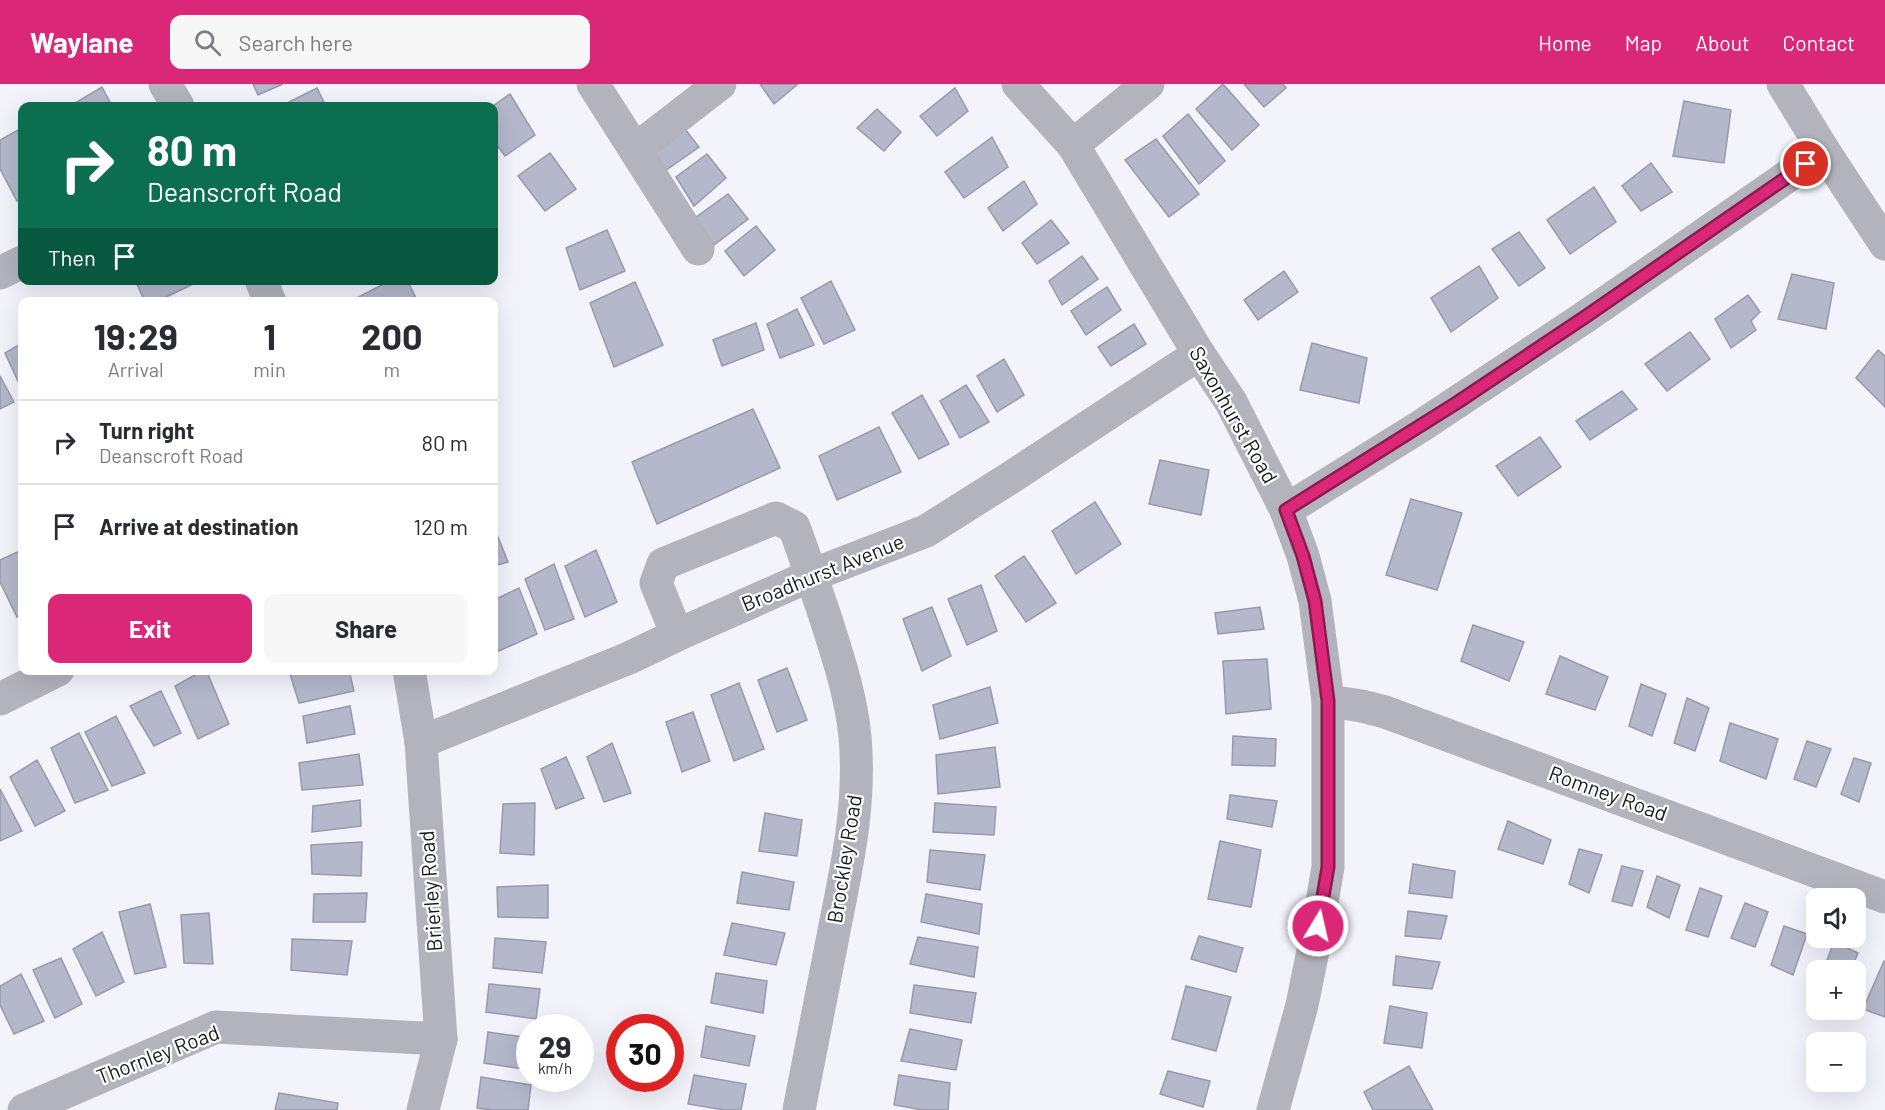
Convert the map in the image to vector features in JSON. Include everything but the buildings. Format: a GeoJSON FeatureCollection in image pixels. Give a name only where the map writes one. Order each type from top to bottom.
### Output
{"type":"FeatureCollection","features":[{"type":"Feature","properties":{"kind":"street"},"geometry":{"type":"LineString","coordinates":[[165,84],[176,102]]}},
{"type":"Feature","properties":{"kind":"street"},"geometry":{"type":"LineString","coordinates":[[593,84],[698,249]]}},
{"type":"Feature","properties":{"kind":"street"},"geometry":{"type":"LineString","coordinates":[[636,149],[720,84]]}},
{"type":"Feature","properties":{"kind":"street","name":"Saxonhurst Road"},"geometry":{"type":"LineString","coordinates":[[1018,84],[1073,145],[1199,354],[1231,402],[1286,510],[1303,556],[1315,601],[1328,701],[1328,867],[1302,1005],[1273,1110]]}},
{"type":"Feature","properties":{"kind":"street"},"geometry":{"type":"LineString","coordinates":[[1073,145],[1148,84]]}},
{"type":"Feature","properties":{"kind":"street"},"geometry":{"type":"LineString","coordinates":[[1783,84],[1885,244]]}},
{"type":"Feature","properties":{"kind":"street"},"geometry":{"type":"LineString","coordinates":[[1286,510],[1421,426],[1585,317],[1824,151]]}},
{"type":"Feature","properties":{"kind":"street"},"geometry":{"type":"LineString","coordinates":[[0,273],[18,264]]}},
{"type":"Feature","properties":{"kind":"street","name":"Broadhurst Avenue"},"geometry":{"type":"LineString","coordinates":[[421,742],[628,658],[812,575],[926,531],[1199,354]]}},
{"type":"Feature","properties":{"kind":"street","name":"Brockley Road"},"geometry":{"type":"LineString","coordinates":[[677,634],[656,583],[663,564],[776,518],[794,527],[812,575],[848,696],[855,736],[857,774],[856,813],[799,1110]]}},
{"type":"Feature","properties":{"kind":"street"},"geometry":{"type":"LineString","coordinates":[[0,699],[48,675]]}},
{"type":"Feature","properties":{"kind":"street","name":"Brierley Road"},"geometry":{"type":"LineString","coordinates":[[410,675],[421,742],[441,1039],[423,1110]]}},
{"type":"Feature","properties":{"kind":"street","name":"Romney Road"},"geometry":{"type":"LineString","coordinates":[[1328,701],[1385,712],[1885,897]]}},
{"type":"Feature","properties":{"kind":"street","name":"Thornley Road"},"geometry":{"type":"LineString","coordinates":[[24,1110],[216,1027],[441,1039]]}},
{"type":"Feature","properties":{"kind":"route"},"geometry":{"type":"LineString","coordinates":[[1318,926],[1328,867],[1328,701],[1315,601],[1303,556],[1286,510],[1458,402],[1806,164]]}}]}
